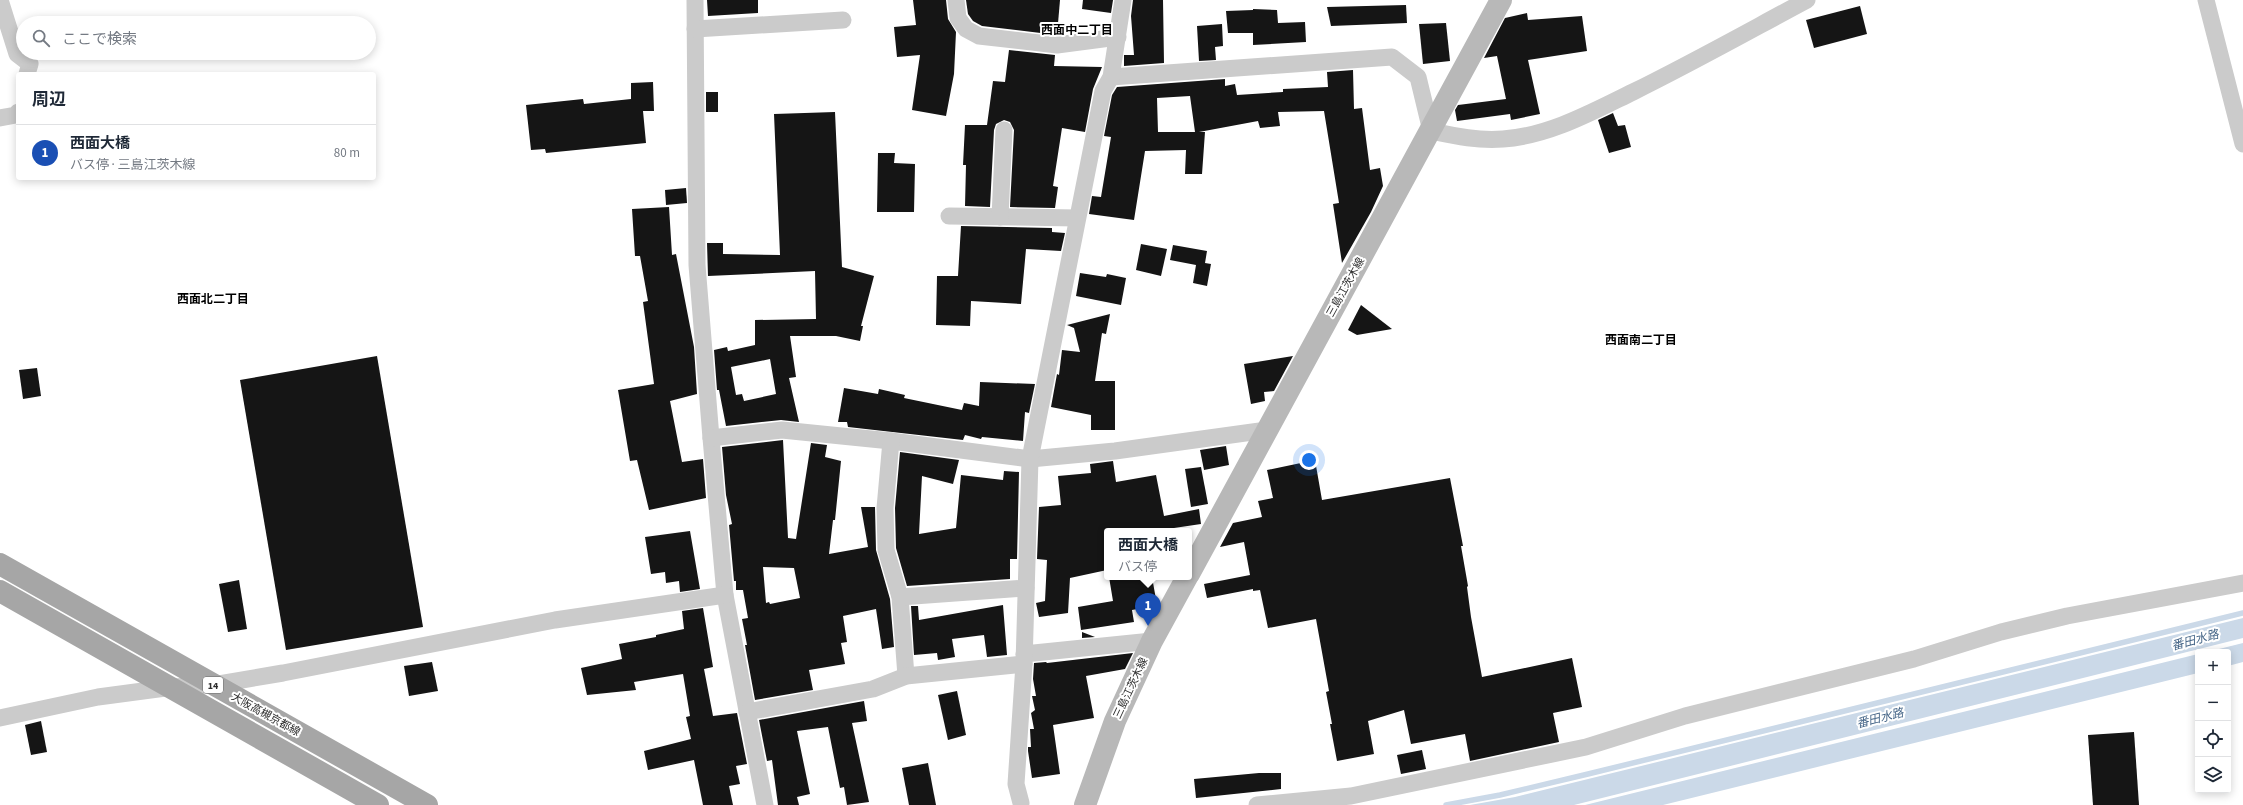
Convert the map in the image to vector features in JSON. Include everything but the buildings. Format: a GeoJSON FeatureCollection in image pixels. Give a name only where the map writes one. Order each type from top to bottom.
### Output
{"type":"FeatureCollection","features":[{"type":"Feature","properties":{"kind":"main road","name":"三島江茨木線"},"geometry":{"type":"LineString","coordinates":[[1192,568],[1501,0]]}},
{"type":"Feature","properties":{"kind":"main road","name":"大阪高槻京都線"},"geometry":{"type":"LineString","coordinates":[[0,564],[427,805]]}},
{"type":"Feature","properties":{"kind":"main road","name":"三島江茨木線"},"geometry":{"type":"LineString","coordinates":[[1085,805],[1115,721],[1152,641],[1185,580]]}},
{"type":"Feature","properties":{"kind":"main road","name":"大阪高槻京都線"},"geometry":{"type":"LineString","coordinates":[[0,591],[173,687],[378,805]]}},
{"type":"Feature","properties":{"kind":"street"},"geometry":{"type":"LineString","coordinates":[[0,0],[16,51]]}},
{"type":"Feature","properties":{"kind":"street"},"geometry":{"type":"LineString","coordinates":[[695,0],[697,265],[711,438],[725,595],[765,805]]}},
{"type":"Feature","properties":{"kind":"street"},"geometry":{"type":"LineString","coordinates":[[956,0],[958,18],[966,29],[979,36],[1057,45],[1118,37]]}},
{"type":"Feature","properties":{"kind":"street"},"geometry":{"type":"LineString","coordinates":[[1023,804],[1016,784],[1024,659],[1030,459],[1070,266],[1077,218],[1103,92],[1111,76],[1123,0]]}},
{"type":"Feature","properties":{"kind":"street"},"geometry":{"type":"LineString","coordinates":[[1111,76],[1392,57],[1418,77],[1431,131],[1471,139],[1503,139],[1542,132],[1593,112],[1674,72],[1807,0]]}},
{"type":"Feature","properties":{"kind":"street"},"geometry":{"type":"LineString","coordinates":[[2206,0],[2243,144]]}},
{"type":"Feature","properties":{"kind":"street"},"geometry":{"type":"LineString","coordinates":[[696,29],[843,20]]}},
{"type":"Feature","properties":{"kind":"street"},"geometry":{"type":"LineString","coordinates":[[25,60],[30,64],[28,72]]}},
{"type":"Feature","properties":{"kind":"street"},"geometry":{"type":"LineString","coordinates":[[0,118],[16,115]]}},
{"type":"Feature","properties":{"kind":"street"},"geometry":{"type":"LineString","coordinates":[[1000,217],[1004,130]]}},
{"type":"Feature","properties":{"kind":"street"},"geometry":{"type":"LineString","coordinates":[[949,216],[1077,218]]}},
{"type":"Feature","properties":{"kind":"street"},"geometry":{"type":"LineString","coordinates":[[711,438],[782,430],[891,441],[1030,459],[1115,451],[1267,430]]}},
{"type":"Feature","properties":{"kind":"street"},"geometry":{"type":"LineString","coordinates":[[891,441],[885,508],[886,550],[900,597],[906,676]]}},
{"type":"Feature","properties":{"kind":"street"},"geometry":{"type":"LineString","coordinates":[[2216,587],[2243,572]]}},
{"type":"Feature","properties":{"kind":"street"},"geometry":{"type":"LineString","coordinates":[[1257,805],[1351,796],[1586,747],[1685,716],[1914,659],[2001,632],[2067,616],[2243,583]]}},
{"type":"Feature","properties":{"kind":"street"},"geometry":{"type":"LineString","coordinates":[[900,597],[1026,588]]}},
{"type":"Feature","properties":{"kind":"street"},"geometry":{"type":"LineString","coordinates":[[0,718],[98,697],[173,687],[213,685],[283,673],[555,620],[725,595]]}},
{"type":"Feature","properties":{"kind":"street"},"geometry":{"type":"LineString","coordinates":[[747,712],[873,689],[906,676],[1152,641]]}},
{"type":"Feature","properties":{"kind":"water","name":"番田水路"},"geometry":{"type":"Polygon","coordinates":[[[2243,618],[2243,638],[1574,805],[1470,805],[1515,797],[2243,618]]]}},
{"type":"Feature","properties":{"kind":"water"},"geometry":{"type":"Polygon","coordinates":[[[2243,643],[2243,662],[2231,665],[2231,649],[2219,649],[2243,643]]]}},
{"type":"Feature","properties":{"kind":"water"},"geometry":{"type":"Polygon","coordinates":[[[2195,655],[2195,674],[1663,805],[1585,805],[2195,655]]]}},
{"type":"Feature","properties":{"kind":"waterway"},"geometry":{"type":"LineString","coordinates":[[1446,805],[1500,795],[1588,774],[2243,613]]}},
{"type":"Feature","properties":{"kind":"place","name":"西面大橋"},"geometry":{"type":"Point","coordinates":[1148,626]}},
{"type":"Feature","properties":{"kind":"district","name":"西面中二丁目"},"geometry":{"type":"Point","coordinates":[1077,30]}},
{"type":"Feature","properties":{"kind":"district","name":"西面北二丁目"},"geometry":{"type":"Point","coordinates":[213,299]}},
{"type":"Feature","properties":{"kind":"district","name":"西面南二丁目"},"geometry":{"type":"Point","coordinates":[1641,340]}}]}
